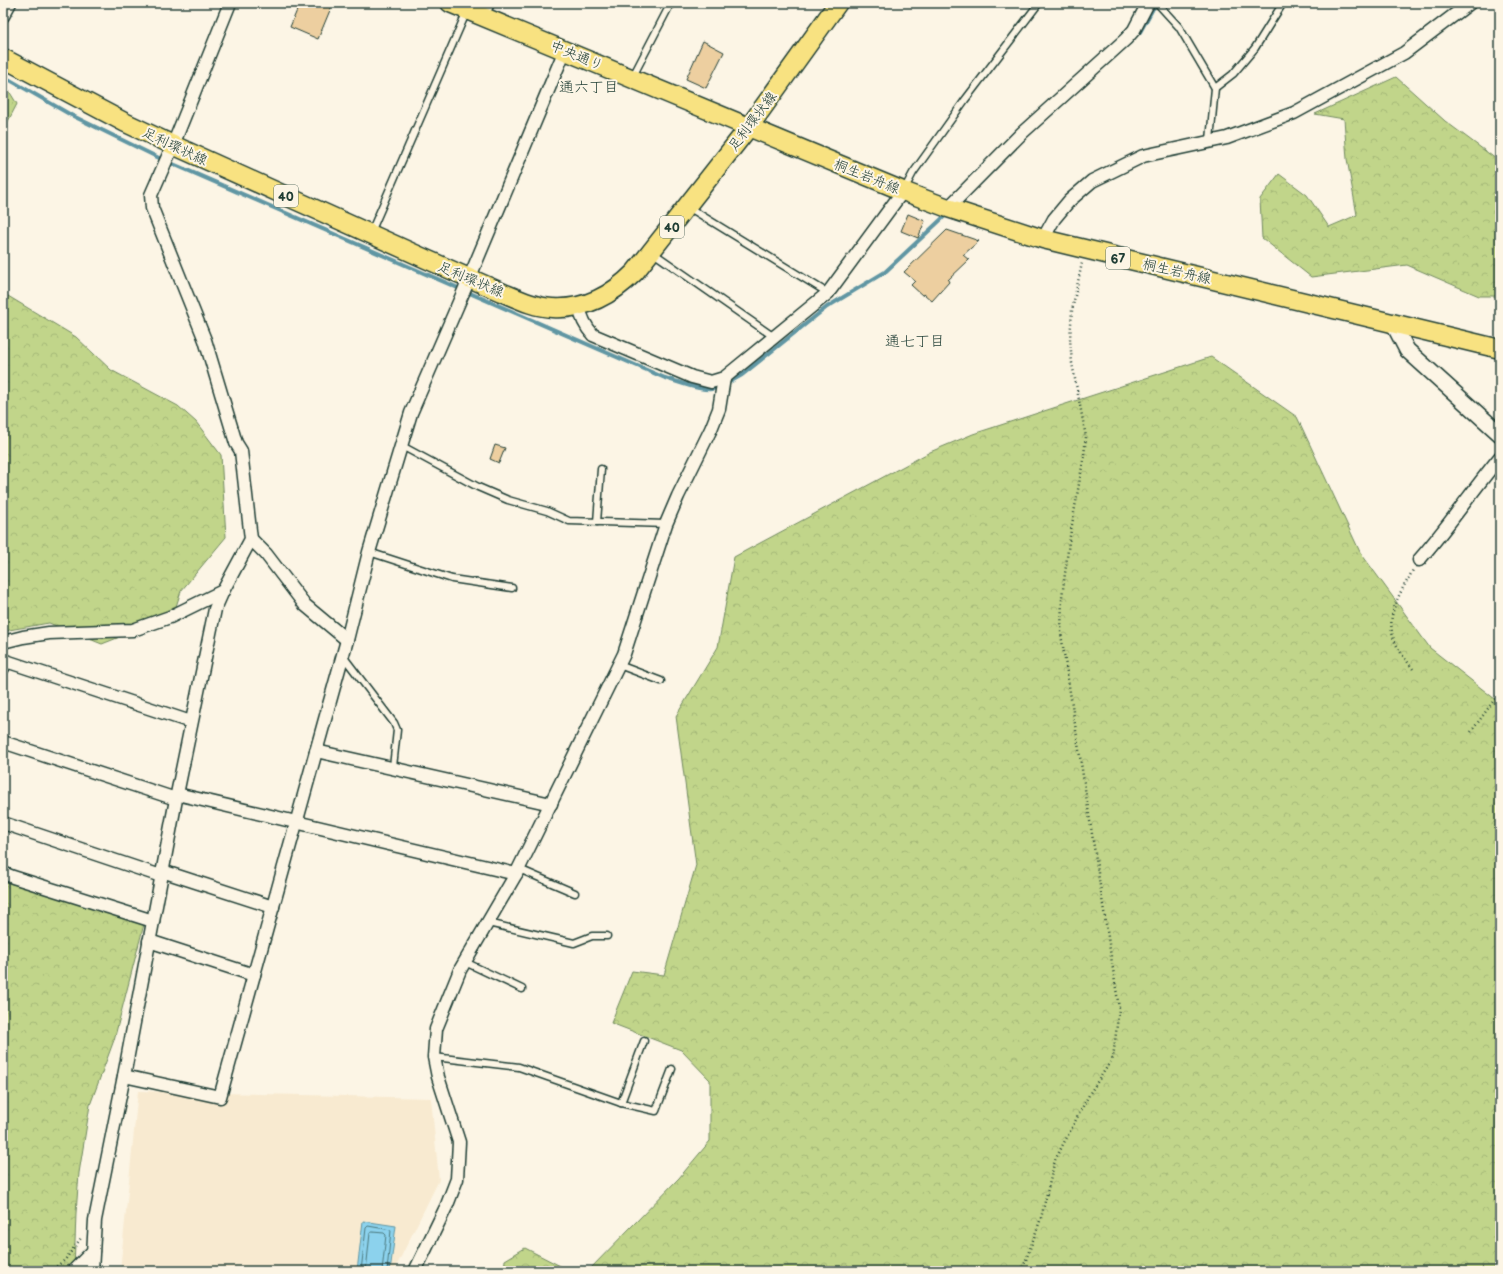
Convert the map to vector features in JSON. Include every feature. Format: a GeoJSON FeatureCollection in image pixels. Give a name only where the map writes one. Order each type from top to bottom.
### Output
{"type":"FeatureCollection","features":[{"type":"Feature","properties":{"kind":"main road","name":"中央通り"},"geometry":{"type":"LineString","coordinates":[[450,3],[479,10],[564,50],[749,127]]}},
{"type":"Feature","properties":{"kind":"main road","name":"足利環状線"},"geometry":{"type":"LineString","coordinates":[[3,58],[124,122],[173,145],[469,279],[530,304],[552,308],[578,306],[600,299],[613,292],[636,272],[749,127],[838,3]]}},
{"type":"Feature","properties":{"kind":"main road","name":"桐生岩舟線"},"geometry":{"type":"LineString","coordinates":[[749,127],[903,191],[948,208],[1043,239],[1500,349]]}},
{"type":"Feature","properties":{"kind":"street"},"geometry":{"type":"LineString","coordinates":[[3,16],[10,3]]}},
{"type":"Feature","properties":{"kind":"street"},"geometry":{"type":"LineString","coordinates":[[92,1271],[95,1220],[124,1076],[176,796],[215,609],[251,538],[241,451],[236,443],[205,340],[152,208],[151,195],[173,145],[230,3]]}},
{"type":"Feature","properties":{"kind":"street"},"geometry":{"type":"LineString","coordinates":[[948,208],[1022,133],[1126,39],[1134,30],[1148,3]]}},
{"type":"Feature","properties":{"kind":"street"},"geometry":{"type":"LineString","coordinates":[[1043,239],[1054,219],[1069,202],[1092,181],[1143,156],[1210,140],[1227,138],[1294,113],[1404,53],[1470,3]]}},
{"type":"Feature","properties":{"kind":"street"},"geometry":{"type":"LineString","coordinates":[[124,1076],[220,1097],[348,640],[368,552],[411,414],[564,50]]}},
{"type":"Feature","properties":{"kind":"street"},"geometry":{"type":"LineString","coordinates":[[578,306],[585,326],[593,335],[692,377],[712,382],[724,378],[828,293],[903,191]]}},
{"type":"Feature","properties":{"kind":"street"},"geometry":{"type":"LineString","coordinates":[[1393,323],[1407,350],[1500,434]]}},
{"type":"Feature","properties":{"kind":"street"},"geometry":{"type":"LineString","coordinates":[[415,1271],[447,1205],[457,1179],[459,1142],[438,1077],[434,1057],[436,1029],[447,1000],[465,962],[517,871],[624,654],[666,524],[719,409],[724,378]]}},
{"type":"Feature","properties":{"kind":"street"},"geometry":{"type":"LineString","coordinates":[[1419,560],[1448,527],[1477,485],[1500,457]]}},
{"type":"Feature","properties":{"kind":"street"},"geometry":{"type":"LineString","coordinates":[[251,538],[266,554],[306,605],[348,640]]}},
{"type":"Feature","properties":{"kind":"street"},"geometry":{"type":"LineString","coordinates":[[3,642],[49,633],[133,630],[170,617],[223,591]]}},
{"type":"Feature","properties":{"kind":"street"},"geometry":{"type":"LineString","coordinates":[[3,668],[6,662],[191,722]]}},
{"type":"Feature","properties":{"kind":"street"},"geometry":{"type":"LineString","coordinates":[[3,742],[176,796],[517,871]]}},
{"type":"Feature","properties":{"kind":"street"},"geometry":{"type":"LineString","coordinates":[[316,751],[393,767],[551,804]]}},
{"type":"Feature","properties":{"kind":"street"},"geometry":{"type":"LineString","coordinates":[[3,822],[273,907]]}},
{"type":"Feature","properties":{"kind":"street"},"geometry":{"type":"LineString","coordinates":[[3,873],[153,920]]}},
{"type":"Feature","properties":{"kind":"street"},"geometry":{"type":"LineString","coordinates":[[149,941],[254,975]]}},
{"type":"Feature","properties":{"kind":"street"},"geometry":{"type":"LineString","coordinates":[[73,1271],[93,1251]]}},
{"type":"Feature","properties":{"kind":"lane"},"geometry":{"type":"LineString","coordinates":[[632,78],[671,3]]}},
{"type":"Feature","properties":{"kind":"lane"},"geometry":{"type":"LineString","coordinates":[[903,191],[913,173],[961,106],[1039,3]]}},
{"type":"Feature","properties":{"kind":"lane"},"geometry":{"type":"LineString","coordinates":[[1157,3],[1179,27],[1215,88],[1210,140]]}},
{"type":"Feature","properties":{"kind":"lane"},"geometry":{"type":"LineString","coordinates":[[1215,88],[1233,74],[1255,48],[1283,3]]}},
{"type":"Feature","properties":{"kind":"lane"},"geometry":{"type":"LineString","coordinates":[[370,234],[479,10]]}},
{"type":"Feature","properties":{"kind":"lane"},"geometry":{"type":"LineString","coordinates":[[687,207],[828,293]]}},
{"type":"Feature","properties":{"kind":"lane"},"geometry":{"type":"LineString","coordinates":[[652,252],[774,337]]}},
{"type":"Feature","properties":{"kind":"lane"},"geometry":{"type":"LineString","coordinates":[[402,446],[478,487],[508,500],[547,511],[569,521],[666,524]]}},
{"type":"Feature","properties":{"kind":"lane"},"geometry":{"type":"LineString","coordinates":[[598,522],[601,470]]}},
{"type":"Feature","properties":{"kind":"lane"},"geometry":{"type":"LineString","coordinates":[[368,552],[452,579],[512,588]]}},
{"type":"Feature","properties":{"kind":"lane"},"geometry":{"type":"LineString","coordinates":[[343,656],[394,723],[397,730],[393,767]]}},
{"type":"Feature","properties":{"kind":"lane"},"geometry":{"type":"LineString","coordinates":[[618,665],[661,681]]}},
{"type":"Feature","properties":{"kind":"lane"},"geometry":{"type":"LineString","coordinates":[[517,871],[575,893]]}},
{"type":"Feature","properties":{"kind":"lane"},"geometry":{"type":"LineString","coordinates":[[488,923],[574,943],[592,936],[607,936]]}},
{"type":"Feature","properties":{"kind":"lane"},"geometry":{"type":"LineString","coordinates":[[465,962],[522,989]]}},
{"type":"Feature","properties":{"kind":"lane"},"geometry":{"type":"LineString","coordinates":[[621,1103],[644,1041]]}},
{"type":"Feature","properties":{"kind":"lane"},"geometry":{"type":"LineString","coordinates":[[434,1057],[519,1067],[621,1103],[656,1111],[672,1069]]}},
{"type":"Feature","properties":{"kind":"path"},"geometry":{"type":"LineString","coordinates":[[1022,1271],[1042,1218],[1055,1160],[1090,1094],[1113,1058],[1119,1008],[1062,634],[1062,597],[1069,542],[1086,437],[1072,363],[1070,339],[1072,310],[1085,250]]}},
{"type":"Feature","properties":{"kind":"path"},"geometry":{"type":"LineString","coordinates":[[1412,669],[1397,645],[1393,635],[1391,614],[1395,603],[1419,560]]}},
{"type":"Feature","properties":{"kind":"path"},"geometry":{"type":"LineString","coordinates":[[1471,732],[1500,692]]}},
{"type":"Feature","properties":{"kind":"path"},"geometry":{"type":"LineString","coordinates":[[50,1271],[65,1260],[95,1220]]}},
{"type":"Feature","properties":{"kind":"shaded area"},"geometry":{"type":"Polygon","coordinates":[[[138,1091],[431,1098],[439,1180],[394,1271],[120,1271],[138,1091]]]}},
{"type":"Feature","properties":{"kind":"green space"},"geometry":{"type":"Polygon","coordinates":[[[1396,77],[1445,121],[1500,162],[1500,296],[1479,296],[1407,265],[1311,277],[1262,238],[1260,199],[1279,174],[1307,195],[1329,227],[1357,215],[1347,159],[1344,119],[1315,114],[1396,77]]]}},
{"type":"Feature","properties":{"kind":"green space"},"geometry":{"type":"Polygon","coordinates":[[[3,88],[9,91],[17,104],[3,131],[3,88]]]}},
{"type":"Feature","properties":{"kind":"green space"},"geometry":{"type":"Polygon","coordinates":[[[3,293],[76,337],[111,370],[178,406],[196,422],[221,455],[226,537],[181,591],[173,616],[102,644],[49,623],[9,630],[3,636],[3,293]]]}},
{"type":"Feature","properties":{"kind":"green space"},"geometry":{"type":"Polygon","coordinates":[[[1211,357],[1297,417],[1360,552],[1430,648],[1500,703],[1500,1271],[588,1271],[679,1178],[710,1141],[710,1080],[681,1050],[611,1023],[632,971],[664,975],[696,865],[676,716],[718,647],[734,557],[930,452],[973,434],[1211,357]]]}},
{"type":"Feature","properties":{"kind":"green space"},"geometry":{"type":"Polygon","coordinates":[[[3,881],[144,924],[114,1040],[90,1105],[79,1173],[74,1271],[3,1271],[3,881]]]}},
{"type":"Feature","properties":{"kind":"green space"},"geometry":{"type":"Polygon","coordinates":[[[525,1248],[570,1271],[504,1271],[505,1260],[525,1248]]]}},
{"type":"Feature","properties":{"kind":"water"},"geometry":{"type":"Polygon","coordinates":[[[363,1221],[396,1226],[390,1271],[357,1271],[363,1221]]]}},
{"type":"Feature","properties":{"kind":"building"},"geometry":{"type":"Polygon","coordinates":[[[300,3],[333,3],[318,39],[290,27],[300,3]]]}},
{"type":"Feature","properties":{"kind":"building"},"geometry":{"type":"Polygon","coordinates":[[[703,41],[724,52],[706,88],[686,79],[703,41]]]}},
{"type":"Feature","properties":{"kind":"building"},"geometry":{"type":"Polygon","coordinates":[[[908,214],[925,221],[918,238],[901,231],[908,214]]]}},
{"type":"Feature","properties":{"kind":"building"},"geometry":{"type":"Polygon","coordinates":[[[947,230],[979,241],[963,255],[969,260],[948,280],[949,282],[932,301],[924,294],[923,296],[911,285],[915,281],[904,272],[947,230]]]}},
{"type":"Feature","properties":{"kind":"building"},"geometry":{"type":"Polygon","coordinates":[[[495,445],[505,448],[499,463],[490,459],[495,445]]]}},
{"type":"Feature","properties":{"kind":"waterway"},"geometry":{"type":"LineString","coordinates":[[1136,35],[1140,32],[1156,3]]}},
{"type":"Feature","properties":{"kind":"waterway"},"geometry":{"type":"LineString","coordinates":[[3,76],[71,115],[157,157],[665,378],[701,388],[714,389],[720,387]]}},
{"type":"Feature","properties":{"kind":"waterway"},"geometry":{"type":"LineString","coordinates":[[726,384],[742,375],[827,307],[885,272],[948,213]]}},
{"type":"Feature","properties":{"kind":"district","name":"通六丁目"},"geometry":{"type":"Point","coordinates":[589,87]}},
{"type":"Feature","properties":{"kind":"district","name":"通七丁目"},"geometry":{"type":"Point","coordinates":[915,341]}}]}
